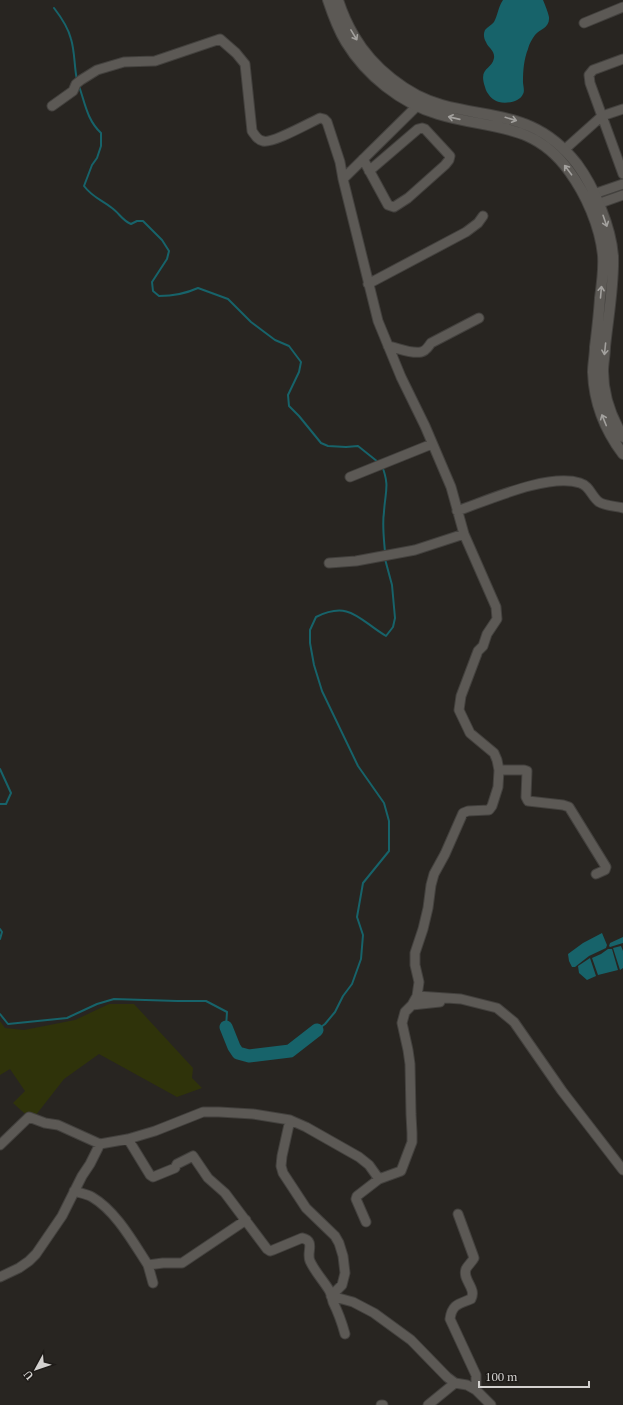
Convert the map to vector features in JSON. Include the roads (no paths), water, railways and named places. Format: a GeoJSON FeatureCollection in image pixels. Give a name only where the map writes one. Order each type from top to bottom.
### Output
{"type":"FeatureCollection","features":[{"type":"Feature","properties":{"kind":"street"},"geometry":{"type":"LineString","coordinates":[[328,0],[339,29],[346,42],[359,60],[375,77],[395,94],[419,101],[507,118],[526,124],[544,133],[564,150],[577,165],[589,196],[609,233],[613,256],[603,371],[605,390],[610,408],[623,437]]}},
{"type":"Feature","properties":{"kind":"street"},"geometry":{"type":"LineString","coordinates":[[338,0],[344,18],[354,37],[366,54],[381,70],[419,101],[437,114],[523,133],[539,141],[554,153],[589,196]]}},
{"type":"Feature","properties":{"kind":"street"},"geometry":{"type":"LineString","coordinates":[[584,23],[623,7]]}},
{"type":"Feature","properties":{"kind":"street"},"geometry":{"type":"LineString","coordinates":[[52,106],[73,91],[79,82],[97,70],[124,62],[155,61],[220,39],[236,53],[245,64],[252,131],[256,138],[262,141],[272,141],[320,118],[327,122],[340,162],[378,321],[451,487],[464,534],[496,606],[497,619],[487,634],[483,646],[478,651],[461,696],[460,710],[470,733],[494,753],[499,770],[498,787],[492,806],[489,810],[468,811],[462,814],[445,854],[434,874],[423,929],[415,952],[415,965],[419,982],[416,996],[412,1005],[405,1012],[402,1023],[410,1064],[410,1114],[412,1142],[401,1170],[379,1179],[357,1196],[356,1199],[366,1222]]}},
{"type":"Feature","properties":{"kind":"street"},"geometry":{"type":"LineString","coordinates":[[623,59],[593,70],[589,75],[590,83],[623,174]]}},
{"type":"Feature","properties":{"kind":"street"},"geometry":{"type":"LineString","coordinates":[[343,179],[419,101]]}},
{"type":"Feature","properties":{"kind":"street"},"geometry":{"type":"LineString","coordinates":[[564,150],[602,116],[623,109]]}},
{"type":"Feature","properties":{"kind":"street"},"geometry":{"type":"LineString","coordinates":[[363,159],[369,171],[388,205],[394,206],[408,198],[445,165],[450,156],[422,128],[418,129],[369,171]]}},
{"type":"Feature","properties":{"kind":"street"},"geometry":{"type":"LineString","coordinates":[[589,196],[623,184]]}},
{"type":"Feature","properties":{"kind":"street"},"geometry":{"type":"LineString","coordinates":[[594,205],[623,195]]}},
{"type":"Feature","properties":{"kind":"street"},"geometry":{"type":"LineString","coordinates":[[594,205],[603,256],[593,371],[600,411],[608,430],[623,454]]}},
{"type":"Feature","properties":{"kind":"street"},"geometry":{"type":"LineString","coordinates":[[368,284],[466,232],[478,223],[483,216]]}},
{"type":"Feature","properties":{"kind":"street"},"geometry":{"type":"LineString","coordinates":[[388,346],[413,352],[422,352],[427,349],[431,343],[479,318]]}},
{"type":"Feature","properties":{"kind":"street"},"geometry":{"type":"LineString","coordinates":[[350,477],[386,461],[432,444]]}},
{"type":"Feature","properties":{"kind":"street"},"geometry":{"type":"LineString","coordinates":[[458,511],[540,484],[566,480],[572,480],[586,485],[601,502],[623,508]]}},
{"type":"Feature","properties":{"kind":"street"},"geometry":{"type":"LineString","coordinates":[[329,563],[356,561],[415,550],[464,534]]}},
{"type":"Feature","properties":{"kind":"street"},"geometry":{"type":"LineString","coordinates":[[499,770],[527,771],[526,797],[528,801],[565,805],[569,808],[607,868],[596,874]]}},
{"type":"Feature","properties":{"kind":"street"},"geometry":{"type":"LineString","coordinates":[[416,996],[461,999],[497,1008],[514,1022],[562,1091],[623,1170]]}},
{"type":"Feature","properties":{"kind":"street"},"geometry":{"type":"LineString","coordinates":[[412,1005],[461,999]]}},
{"type":"Feature","properties":{"kind":"street"},"geometry":{"type":"LineString","coordinates":[[0,1145],[29,1117],[58,1125],[100,1144],[155,1131],[203,1112],[253,1114],[290,1120],[359,1156],[379,1179]]}},
{"type":"Feature","properties":{"kind":"street"},"geometry":{"type":"LineString","coordinates":[[290,1120],[282,1156],[281,1166],[283,1173],[306,1208],[335,1236],[343,1256],[345,1273],[342,1285],[331,1296]]}},
{"type":"Feature","properties":{"kind":"street"},"geometry":{"type":"LineString","coordinates":[[128,1138],[153,1177],[175,1168],[177,1164],[194,1156],[208,1178],[225,1193],[264,1246],[270,1251],[302,1238],[306,1239],[310,1243],[311,1248],[308,1256],[309,1260],[320,1279],[329,1290],[345,1334]]}},
{"type":"Feature","properties":{"kind":"street"},"geometry":{"type":"LineString","coordinates":[[0,1277],[19,1268],[36,1254],[62,1216],[100,1144]]}},
{"type":"Feature","properties":{"kind":"street"},"geometry":{"type":"LineString","coordinates":[[74,1191],[92,1196],[103,1205],[125,1230],[148,1265],[153,1284]]}},
{"type":"Feature","properties":{"kind":"street"},"geometry":{"type":"LineString","coordinates":[[458,1214],[474,1258],[466,1269],[466,1275],[473,1292],[473,1296],[471,1299],[454,1306],[451,1311],[450,1319],[476,1376],[476,1390]]}},
{"type":"Feature","properties":{"kind":"street"},"geometry":{"type":"LineString","coordinates":[[148,1265],[182,1263],[246,1220]]}},
{"type":"Feature","properties":{"kind":"street"},"geometry":{"type":"LineString","coordinates":[[331,1296],[353,1302],[374,1313],[411,1340],[447,1377],[455,1383],[476,1390],[491,1405]]}},
{"type":"Feature","properties":{"kind":"street"},"geometry":{"type":"LineString","coordinates":[[428,1405],[455,1383]]}},
{"type":"Feature","properties":{"kind":"water"},"geometry":{"type":"Polygon","coordinates":[[[503,0],[543,0],[549,17],[548,24],[535,35],[528,47],[524,65],[523,94],[516,101],[505,103],[494,100],[490,96],[483,81],[484,72],[491,65],[494,58],[494,55],[485,39],[484,32],[494,22],[503,0]]]}},
{"type":"Feature","properties":{"kind":"water"},"geometry":{"type":"Polygon","coordinates":[[[602,933],[607,945],[606,948],[589,956],[575,967],[572,967],[568,954],[583,943],[602,933]]]}},
{"type":"Feature","properties":{"kind":"water"},"geometry":{"type":"Polygon","coordinates":[[[623,937],[623,943],[609,946],[610,943],[623,937]]]}},
{"type":"Feature","properties":{"kind":"water"},"geometry":{"type":"Polygon","coordinates":[[[621,946],[623,951],[623,968],[620,970],[613,948],[621,946]]]}},
{"type":"Feature","properties":{"kind":"water"},"geometry":{"type":"Polygon","coordinates":[[[608,949],[612,949],[618,970],[598,975],[592,958],[608,949]]]}},
{"type":"Feature","properties":{"kind":"water"},"geometry":{"type":"Polygon","coordinates":[[[590,958],[596,976],[587,980],[579,973],[578,966],[590,958]]]}},
{"type":"Feature","properties":{"kind":"waterway"},"geometry":{"type":"LineString","coordinates":[[54,8],[64,22],[70,35],[77,80]]}},
{"type":"Feature","properties":{"kind":"waterway"},"geometry":{"type":"LineString","coordinates":[[79,86],[89,117],[101,133],[101,146],[84,186],[126,221],[131,224],[137,221],[143,221],[162,240],[169,251],[167,259],[152,282],[153,291],[159,296],[164,296],[184,293],[198,288],[228,299],[251,322],[275,340],[289,346],[301,362],[299,372],[288,395],[289,406],[321,443],[328,446],[358,446],[378,462]]}},
{"type":"Feature","properties":{"kind":"waterway"},"geometry":{"type":"LineString","coordinates":[[382,466],[386,479],[383,522],[385,552]]}},
{"type":"Feature","properties":{"kind":"waterway"},"geometry":{"type":"LineString","coordinates":[[317,1030],[325,1024],[335,1012],[343,996],[352,984],[361,959],[363,935],[357,917],[363,883],[389,851],[389,821],[384,803],[358,766],[322,691],[314,665],[310,643],[310,630],[316,617],[328,612],[346,611],[361,618],[386,636],[393,627],[395,618],[392,585],[385,559]]}},
{"type":"Feature","properties":{"kind":"waterway"},"geometry":{"type":"LineString","coordinates":[[0,769],[11,793],[6,804],[0,804]]}},
{"type":"Feature","properties":{"kind":"waterway"},"geometry":{"type":"LineString","coordinates":[[0,929],[2,932],[0,939]]}},
{"type":"Feature","properties":{"kind":"waterway"},"geometry":{"type":"LineString","coordinates":[[0,1014],[8,1024],[67,1018],[97,1004],[114,999],[206,1001],[227,1012],[226,1027]]}},
{"type":"Feature","properties":{"kind":"waterway"},"geometry":{"type":"LineString","coordinates":[[226,1027],[238,1053],[249,1056],[290,1051],[317,1030]]}}]}
